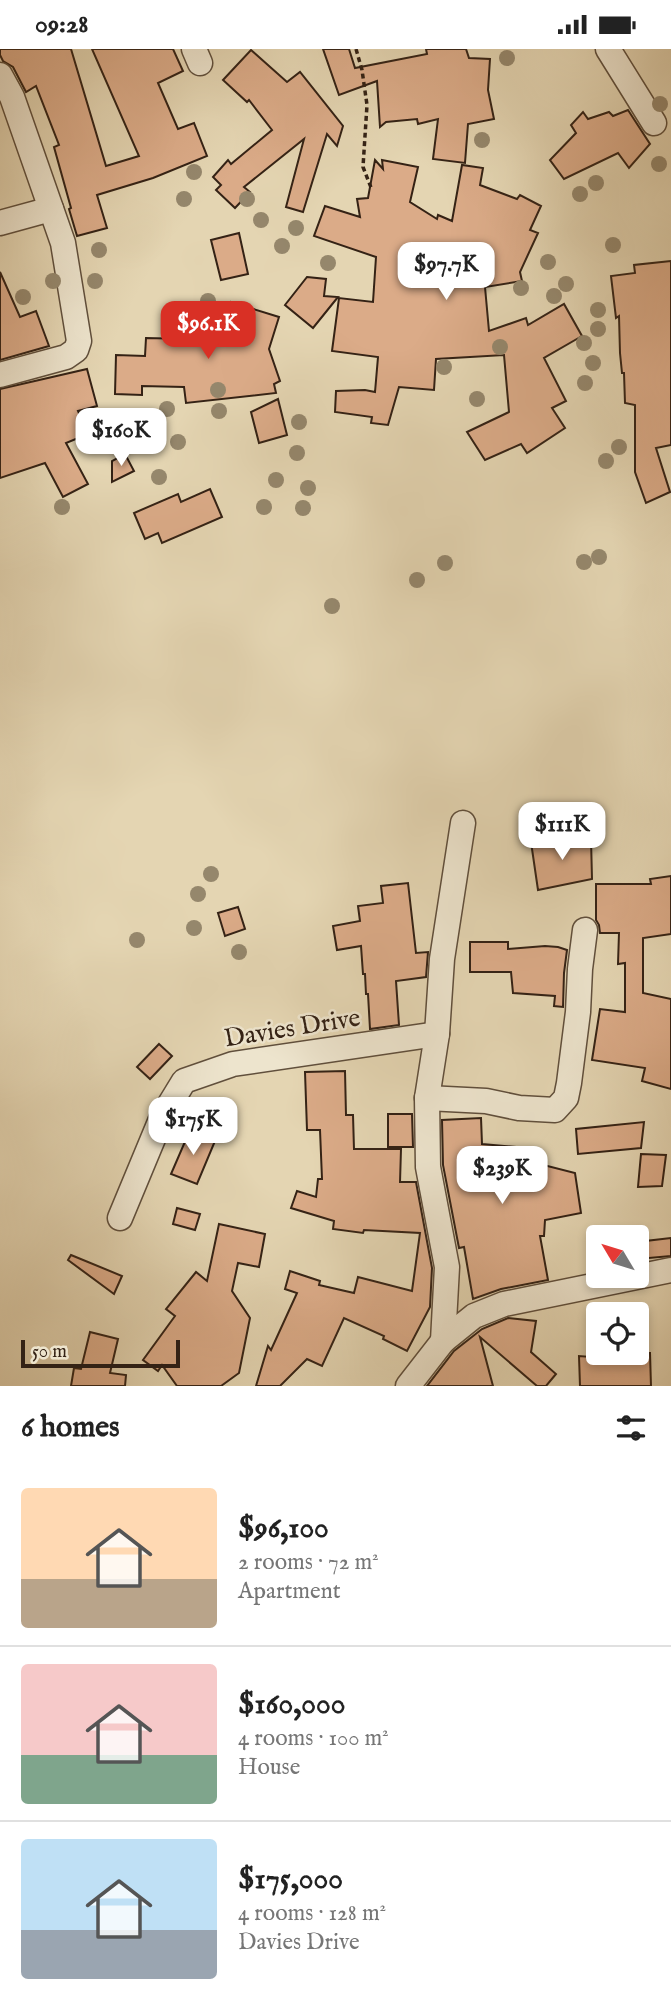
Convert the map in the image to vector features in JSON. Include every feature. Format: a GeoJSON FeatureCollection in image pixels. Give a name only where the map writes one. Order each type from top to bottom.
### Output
{"type":"FeatureCollection","features":[{"type":"Feature","properties":{"kind":"street"},"geometry":{"type":"LineString","coordinates":[[608,49],[654,123]]}},
{"type":"Feature","properties":{"kind":"street"},"geometry":{"type":"LineString","coordinates":[[0,75],[12,97],[63,243],[79,341],[76,350],[65,357],[0,375]]}},
{"type":"Feature","properties":{"kind":"street"},"geometry":{"type":"LineString","coordinates":[[0,223],[51,209]]}},
{"type":"Feature","properties":{"kind":"street"},"geometry":{"type":"LineString","coordinates":[[443,1341],[447,1267],[428,1167],[426,1098],[437,1034],[442,959],[463,823]]}},
{"type":"Feature","properties":{"kind":"street"},"geometry":{"type":"LineString","coordinates":[[426,1098],[486,1101],[519,1108],[555,1110],[566,1098],[569,1083],[585,930]]}},
{"type":"Feature","properties":{"kind":"street","name":"Davies Drive"},"geometry":{"type":"LineString","coordinates":[[120,1218],[162,1117],[184,1081],[233,1063],[437,1034]]}},
{"type":"Feature","properties":{"kind":"street"},"geometry":{"type":"LineString","coordinates":[[408,1386],[443,1341],[474,1316],[504,1304],[671,1270]]}},
{"type":"Feature","properties":{"kind":"path"},"geometry":{"type":"LineString","coordinates":[[356,49],[367,105],[363,167],[372,190]]}},
{"type":"Feature","properties":{"kind":"building"},"geometry":{"type":"Polygon","coordinates":[[[0,49],[71,49],[106,166],[139,156],[92,49],[173,49],[183,71],[158,83],[178,129],[194,123],[207,156],[153,178],[97,195],[107,228],[77,236],[54,147],[59,145],[36,86],[26,92],[13,67],[3,61],[0,49]]]}},
{"type":"Feature","properties":{"kind":"building"},"geometry":{"type":"Polygon","coordinates":[[[323,49],[349,49],[355,68],[427,54],[426,49],[466,49],[469,58],[490,59],[488,90],[494,119],[468,124],[465,163],[433,159],[438,119],[418,124],[417,119],[386,122],[380,127],[377,81],[339,95],[323,49]]]}},
{"type":"Feature","properties":{"kind":"building"},"geometry":{"type":"Polygon","coordinates":[[[251,50],[287,82],[300,72],[343,126],[337,146],[327,134],[303,212],[286,207],[304,139],[244,187],[250,192],[235,208],[216,190],[221,185],[213,177],[228,160],[231,164],[272,130],[249,100],[247,102],[223,80],[251,50]]]}},
{"type":"Feature","properties":{"kind":"building"},"geometry":{"type":"Polygon","coordinates":[[[628,110],[650,144],[629,168],[618,153],[564,179],[550,160],[576,133],[571,125],[583,112],[588,119],[609,112],[613,116],[628,110]]]}},
{"type":"Feature","properties":{"kind":"building"},"geometry":{"type":"Polygon","coordinates":[[[375,160],[383,169],[382,160],[418,167],[410,202],[437,219],[438,215],[452,221],[462,165],[483,168],[480,185],[517,199],[520,195],[541,206],[530,230],[538,233],[520,272],[522,281],[485,287],[489,331],[526,318],[528,325],[564,304],[582,336],[544,358],[566,401],[552,408],[565,428],[527,453],[521,444],[485,460],[467,432],[509,412],[504,355],[436,359],[434,390],[399,387],[388,425],[371,423],[372,417],[335,412],[336,391],[375,392],[378,357],[332,351],[339,298],[373,302],[376,257],[314,236],[325,206],[360,217],[357,199],[368,198],[375,160]]]}},
{"type":"Feature","properties":{"kind":"building"},"geometry":{"type":"Polygon","coordinates":[[[239,233],[248,274],[221,280],[211,240],[239,233]]]}},
{"type":"Feature","properties":{"kind":"building"},"geometry":{"type":"Polygon","coordinates":[[[671,261],[671,445],[656,448],[670,492],[646,503],[635,472],[635,405],[625,403],[619,316],[616,318],[611,276],[635,273],[634,265],[671,261]]]}},
{"type":"Feature","properties":{"kind":"building"},"geometry":{"type":"Polygon","coordinates":[[[0,272],[20,317],[36,311],[49,346],[0,360],[0,272]]]}},
{"type":"Feature","properties":{"kind":"building"},"geometry":{"type":"Polygon","coordinates":[[[307,277],[326,279],[324,296],[338,297],[313,328],[285,305],[307,277]]]}},
{"type":"Feature","properties":{"kind":"building"},"geometry":{"type":"Polygon","coordinates":[[[231,302],[279,317],[269,349],[280,381],[274,384],[276,393],[186,403],[184,387],[142,386],[142,395],[115,394],[116,355],[145,356],[146,338],[189,339],[189,334],[222,330],[231,302]]]}},
{"type":"Feature","properties":{"kind":"building"},"geometry":{"type":"Polygon","coordinates":[[[87,369],[97,406],[78,411],[88,434],[66,443],[88,484],[63,497],[45,463],[0,478],[0,389],[87,369]]]}},
{"type":"Feature","properties":{"kind":"building"},"geometry":{"type":"Polygon","coordinates":[[[278,399],[287,435],[259,443],[251,412],[278,399]]]}},
{"type":"Feature","properties":{"kind":"building"},"geometry":{"type":"Polygon","coordinates":[[[125,454],[134,471],[112,482],[112,461],[125,454]]]}},
{"type":"Feature","properties":{"kind":"building"},"geometry":{"type":"Polygon","coordinates":[[[210,489],[222,517],[162,543],[158,533],[145,539],[134,513],[178,494],[181,502],[210,489]]]}},
{"type":"Feature","properties":{"kind":"building"},"geometry":{"type":"Polygon","coordinates":[[[570,836],[570,840],[591,839],[592,879],[538,890],[531,842],[570,836]]]}},
{"type":"Feature","properties":{"kind":"building"},"geometry":{"type":"Polygon","coordinates":[[[671,876],[671,934],[643,938],[643,993],[671,999],[671,1089],[642,1081],[645,1068],[592,1060],[600,1009],[625,1012],[625,963],[618,964],[619,933],[600,933],[596,920],[596,884],[651,884],[650,879],[671,876]]]}},
{"type":"Feature","properties":{"kind":"building"},"geometry":{"type":"Polygon","coordinates":[[[408,883],[416,953],[428,952],[426,977],[396,981],[399,1025],[370,1029],[361,946],[337,950],[333,926],[360,921],[358,906],[383,903],[381,886],[408,883]]]}},
{"type":"Feature","properties":{"kind":"building"},"geometry":{"type":"Polygon","coordinates":[[[238,907],[245,929],[225,936],[218,913],[238,907]]]}},
{"type":"Feature","properties":{"kind":"building"},"geometry":{"type":"Polygon","coordinates":[[[470,942],[508,942],[508,949],[545,946],[567,950],[563,1007],[554,1006],[555,996],[513,993],[511,972],[470,972],[470,942]]]}},
{"type":"Feature","properties":{"kind":"building"},"geometry":{"type":"Polygon","coordinates":[[[159,1044],[172,1056],[150,1079],[137,1067],[159,1044]]]}},
{"type":"Feature","properties":{"kind":"building"},"geometry":{"type":"Polygon","coordinates":[[[345,1071],[346,1115],[353,1115],[354,1149],[401,1149],[400,1182],[416,1182],[432,1268],[430,1307],[407,1351],[383,1339],[384,1336],[344,1318],[322,1366],[307,1359],[280,1386],[256,1386],[268,1346],[271,1350],[297,1293],[285,1289],[290,1271],[320,1281],[319,1285],[354,1293],[358,1277],[412,1291],[420,1233],[364,1230],[363,1233],[333,1229],[334,1221],[291,1208],[297,1191],[316,1197],[318,1179],[322,1179],[320,1130],[307,1130],[305,1072],[345,1071]]]}},
{"type":"Feature","properties":{"kind":"building"},"geometry":{"type":"Polygon","coordinates":[[[388,1114],[412,1114],[413,1147],[388,1147],[388,1114]]]}},
{"type":"Feature","properties":{"kind":"building"},"geometry":{"type":"Polygon","coordinates":[[[481,1118],[482,1144],[538,1149],[538,1157],[520,1159],[575,1173],[581,1213],[545,1220],[544,1236],[540,1236],[548,1280],[501,1289],[473,1299],[464,1247],[459,1248],[443,1165],[442,1120],[481,1118]]]}},
{"type":"Feature","properties":{"kind":"building"},"geometry":{"type":"Polygon","coordinates":[[[644,1122],[641,1148],[578,1154],[576,1129],[644,1122]]]}},
{"type":"Feature","properties":{"kind":"building"},"geometry":{"type":"Polygon","coordinates":[[[190,1130],[215,1141],[197,1184],[171,1174],[190,1130]]]}},
{"type":"Feature","properties":{"kind":"building"},"geometry":{"type":"Polygon","coordinates":[[[641,1154],[666,1155],[662,1186],[638,1187],[641,1154]]]}},
{"type":"Feature","properties":{"kind":"building"},"geometry":{"type":"Polygon","coordinates":[[[177,1208],[200,1214],[195,1230],[173,1224],[177,1208]]]}},
{"type":"Feature","properties":{"kind":"building"},"geometry":{"type":"Polygon","coordinates":[[[219,1224],[265,1234],[259,1267],[238,1263],[232,1291],[250,1318],[239,1373],[221,1386],[177,1386],[162,1365],[158,1371],[143,1360],[175,1316],[166,1309],[196,1272],[207,1281],[219,1224]]]}},
{"type":"Feature","properties":{"kind":"building"},"geometry":{"type":"Polygon","coordinates":[[[671,1238],[671,1256],[649,1258],[649,1241],[671,1238]]]}},
{"type":"Feature","properties":{"kind":"building"},"geometry":{"type":"Polygon","coordinates":[[[71,1255],[122,1276],[114,1294],[68,1260],[71,1255]]]}},
{"type":"Feature","properties":{"kind":"building"},"geometry":{"type":"Polygon","coordinates":[[[508,1318],[536,1321],[531,1352],[556,1374],[546,1386],[537,1386],[480,1337],[493,1386],[427,1386],[454,1351],[482,1329],[508,1318]]]}},
{"type":"Feature","properties":{"kind":"building"},"geometry":{"type":"Polygon","coordinates":[[[90,1332],[118,1339],[110,1373],[126,1375],[125,1386],[71,1386],[74,1368],[81,1369],[90,1332]]]}},
{"type":"Feature","properties":{"kind":"building"},"geometry":{"type":"Polygon","coordinates":[[[650,1353],[651,1386],[580,1386],[579,1356],[586,1357],[586,1365],[649,1365],[650,1353]]]}}]}
